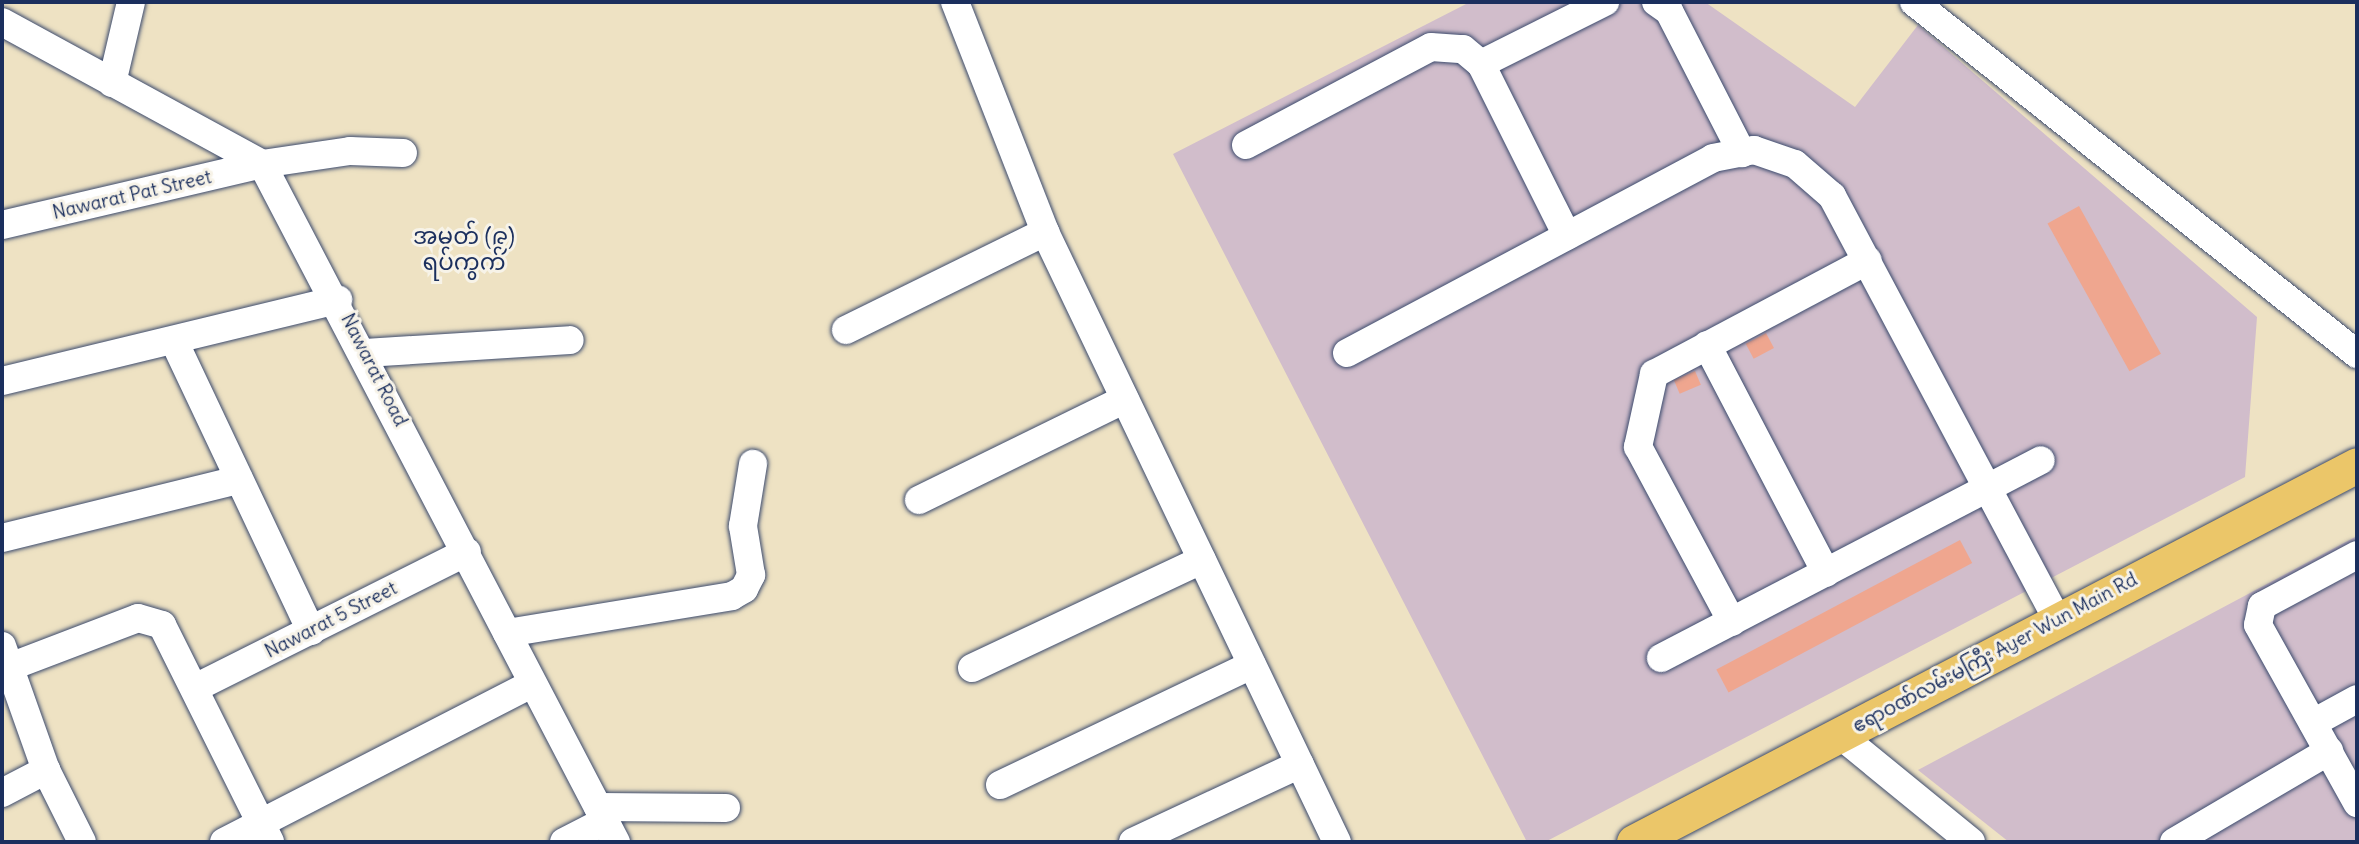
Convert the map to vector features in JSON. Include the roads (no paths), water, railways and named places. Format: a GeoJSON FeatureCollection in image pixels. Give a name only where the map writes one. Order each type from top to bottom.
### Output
{"type":"FeatureCollection","features":[{"type":"Feature","properties":{"kind":"main road","name":"ဧရာဝဏ်လမ်းမကြီး Ayer Wun Main Rd"},"geometry":{"type":"LineString","coordinates":[[1634,842],[2057,619],[2357,465]]}},
{"type":"Feature","properties":{"kind":"street"},"geometry":{"type":"LineString","coordinates":[[112,83],[131,2]]}},
{"type":"Feature","properties":{"kind":"street"},"geometry":{"type":"LineString","coordinates":[[954,2],[1045,232],[1337,842]]}},
{"type":"Feature","properties":{"kind":"street"},"geometry":{"type":"LineString","coordinates":[[1481,64],[1605,2]]}},
{"type":"Feature","properties":{"kind":"street"},"geometry":{"type":"LineString","coordinates":[[1656,2],[1669,11],[1742,153]]}},
{"type":"Feature","properties":{"kind":"street"},"geometry":{"type":"LineString","coordinates":[[1914,2],[2357,354]]}},
{"type":"Feature","properties":{"kind":"street"},"geometry":{"type":"LineString","coordinates":[[2,22],[262,164]]}},
{"type":"Feature","properties":{"kind":"street"},"geometry":{"type":"LineString","coordinates":[[1247,145],[1431,47],[1462,49],[1481,64],[1567,236]]}},
{"type":"Feature","properties":{"kind":"street"},"geometry":{"type":"LineString","coordinates":[[1347,353],[1713,158],[1754,150],[1804,172],[1832,196],[2057,619]]}},
{"type":"Feature","properties":{"kind":"street","name":"Nawarat Pat Street"},"geometry":{"type":"LineString","coordinates":[[2,225],[262,164],[350,151],[403,153]]}},
{"type":"Feature","properties":{"kind":"street","name":"Nawarat Road"},"geometry":{"type":"LineString","coordinates":[[262,164],[338,300],[532,684],[607,823]]}},
{"type":"Feature","properties":{"kind":"street"},"geometry":{"type":"LineString","coordinates":[[846,330],[1045,232]]}},
{"type":"Feature","properties":{"kind":"street"},"geometry":{"type":"LineString","coordinates":[[1732,622],[1638,447],[1654,374],[1868,260]]}},
{"type":"Feature","properties":{"kind":"street"},"geometry":{"type":"LineString","coordinates":[[2,381],[338,300]]}},
{"type":"Feature","properties":{"kind":"street"},"geometry":{"type":"LineString","coordinates":[[365,353],[570,340]]}},
{"type":"Feature","properties":{"kind":"street"},"geometry":{"type":"LineString","coordinates":[[174,341],[311,631]]}},
{"type":"Feature","properties":{"kind":"street"},"geometry":{"type":"LineString","coordinates":[[1707,345],[1826,573]]}},
{"type":"Feature","properties":{"kind":"street"},"geometry":{"type":"LineString","coordinates":[[919,500],[1125,399]]}},
{"type":"Feature","properties":{"kind":"street"},"geometry":{"type":"LineString","coordinates":[[1661,658],[2041,460]]}},
{"type":"Feature","properties":{"kind":"street"},"geometry":{"type":"LineString","coordinates":[[507,633],[732,596],[744,589],[751,575],[743,526],[752,464]]}},
{"type":"Feature","properties":{"kind":"street"},"geometry":{"type":"LineString","coordinates":[[2,538],[239,480]]}},
{"type":"Feature","properties":{"kind":"street","name":"Nawarat 5 Street"},"geometry":{"type":"LineString","coordinates":[[195,688],[467,552]]}},
{"type":"Feature","properties":{"kind":"street"},"geometry":{"type":"LineString","coordinates":[[2357,555],[2262,606],[2259,625],[2357,803]]}},
{"type":"Feature","properties":{"kind":"street"},"geometry":{"type":"LineString","coordinates":[[972,668],[1202,561]]}},
{"type":"Feature","properties":{"kind":"street"},"geometry":{"type":"LineString","coordinates":[[82,842],[46,770],[4,657],[151,619],[162,625],[265,833]]}},
{"type":"Feature","properties":{"kind":"street"},"geometry":{"type":"LineString","coordinates":[[999,785],[1252,665]]}},
{"type":"Feature","properties":{"kind":"street"},"geometry":{"type":"LineString","coordinates":[[224,842],[265,833],[532,684]]}},
{"type":"Feature","properties":{"kind":"street"},"geometry":{"type":"LineString","coordinates":[[2313,723],[2357,699]]}},
{"type":"Feature","properties":{"kind":"street"},"geometry":{"type":"LineString","coordinates":[[1840,735],[1972,842]]}},
{"type":"Feature","properties":{"kind":"street"},"geometry":{"type":"LineString","coordinates":[[2174,842],[2329,751]]}},
{"type":"Feature","properties":{"kind":"street"},"geometry":{"type":"LineString","coordinates":[[1133,842],[1300,764]]}},
{"type":"Feature","properties":{"kind":"street"},"geometry":{"type":"LineString","coordinates":[[2,793],[46,770]]}},
{"type":"Feature","properties":{"kind":"street"},"geometry":{"type":"LineString","coordinates":[[564,842],[607,823],[726,808]]}},
{"type":"Feature","properties":{"kind":"district","name":"အမှတ် (၉) ရပ်ကွက်"},"geometry":{"type":"Point","coordinates":[464,249]}}]}
